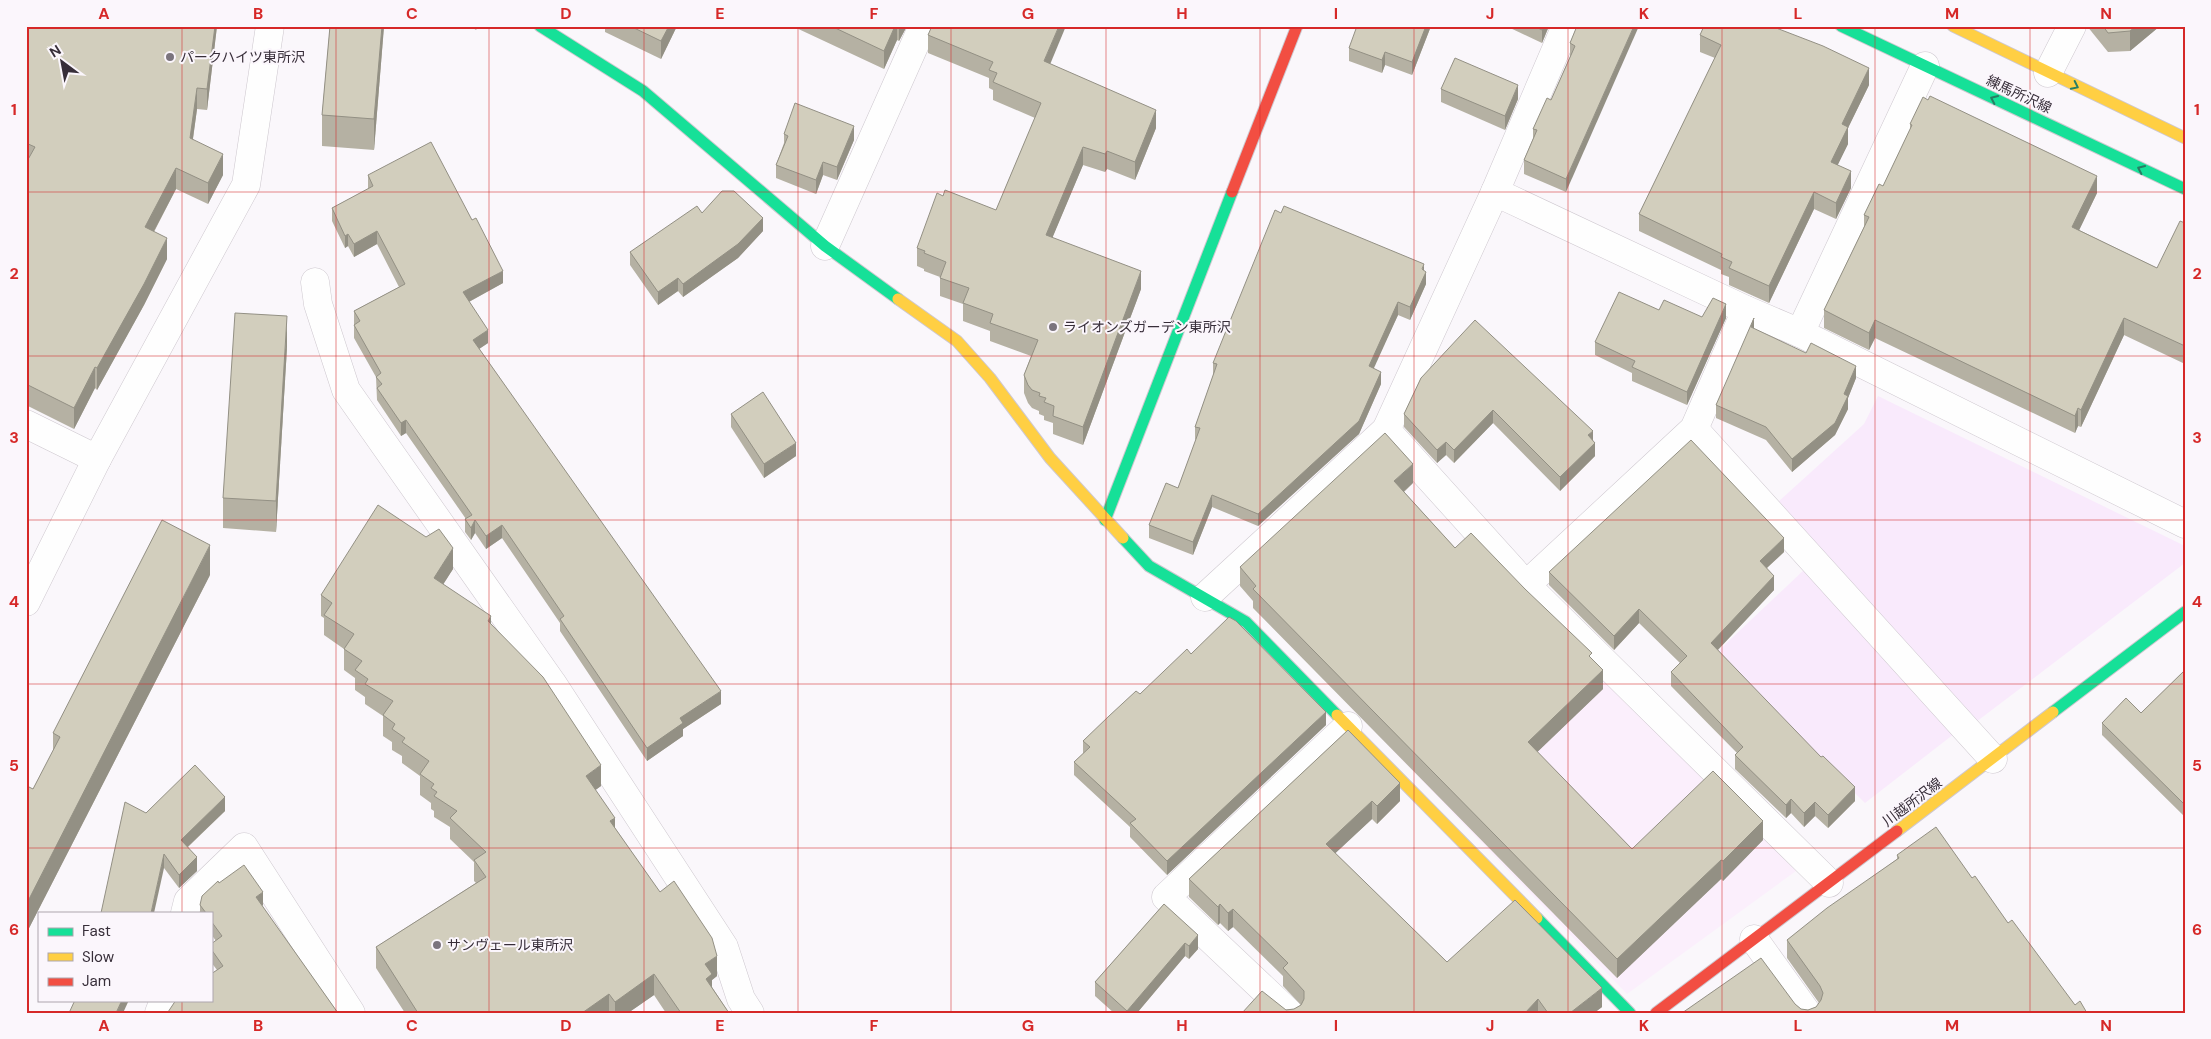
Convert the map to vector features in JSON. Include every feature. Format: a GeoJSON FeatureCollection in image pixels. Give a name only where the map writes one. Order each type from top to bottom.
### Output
{"type":"FeatureCollection","features":[{"type":"Feature","properties":{"kind":"street"},"geometry":{"type":"LineString","coordinates":[[26,602],[97,459],[246,185],[270,26]]}},
{"type":"Feature","properties":{"kind":"street"},"geometry":{"type":"LineString","coordinates":[[540,26],[643,91],[825,246],[957,341],[990,378],[1050,458],[1149,566],[1246,622],[1630,1013]]}},
{"type":"Feature","properties":{"kind":"street"},"geometry":{"type":"LineString","coordinates":[[825,246],[923,26]]}},
{"type":"Feature","properties":{"kind":"street"},"geometry":{"type":"LineString","coordinates":[[1106,520],[1297,26]]}},
{"type":"Feature","properties":{"kind":"street"},"geometry":{"type":"LineString","coordinates":[[1205,597],[1386,430],[1495,192],[1566,26]]}},
{"type":"Feature","properties":{"kind":"street","name":"練馬所沢線"},"geometry":{"type":"LineString","coordinates":[[1841,26],[2185,190]]}},
{"type":"Feature","properties":{"kind":"street"},"geometry":{"type":"LineString","coordinates":[[1953,26],[2185,138]]}},
{"type":"Feature","properties":{"kind":"street"},"geometry":{"type":"LineString","coordinates":[[2048,73],[2072,26]]}},
{"type":"Feature","properties":{"kind":"street"},"geometry":{"type":"LineString","coordinates":[[1800,333],[1925,66]]}},
{"type":"Feature","properties":{"kind":"street"},"geometry":{"type":"LineString","coordinates":[[1495,192],[1746,310],[1800,333],[2185,524]]}},
{"type":"Feature","properties":{"kind":"street"},"geometry":{"type":"LineString","coordinates":[[315,282],[318,304],[346,390],[552,683],[724,947],[741,999],[750,1013]]}},
{"type":"Feature","properties":{"kind":"street"},"geometry":{"type":"LineString","coordinates":[[1526,585],[1694,429],[1746,310]]}},
{"type":"Feature","properties":{"kind":"street"},"geometry":{"type":"LineString","coordinates":[[26,424],[97,459]]}},
{"type":"Feature","properties":{"kind":"street"},"geometry":{"type":"LineString","coordinates":[[1694,429],[1993,760]]}},
{"type":"Feature","properties":{"kind":"street"},"geometry":{"type":"LineString","coordinates":[[1386,430],[1526,585],[1829,884]]}},
{"type":"Feature","properties":{"kind":"street","name":"川越所沢線"},"geometry":{"type":"LineString","coordinates":[[1656,1013],[1993,760],[2185,612]]}},
{"type":"Feature","properties":{"kind":"street"},"geometry":{"type":"LineString","coordinates":[[1289,1013],[1166,897],[1348,726]]}},
{"type":"Feature","properties":{"kind":"street"},"geometry":{"type":"LineString","coordinates":[[185,912],[188,901],[244,847],[351,1013]]}},
{"type":"Feature","properties":{"kind":"street"},"geometry":{"type":"LineString","coordinates":[[1754,939],[1806,1013]]}},
{"type":"Feature","properties":{"kind":"shaded area"},"geometry":{"type":"Polygon","coordinates":[[[1878,396],[2185,546],[2185,563],[1976,722],[1777,503],[1864,424],[1878,396]]]}},
{"type":"Feature","properties":{"kind":"shaded area"},"geometry":{"type":"Polygon","coordinates":[[[1470,548],[1796,871],[1627,994],[1328,683],[1470,548]]]}},
{"type":"Feature","properties":{"kind":"shaded area"},"geometry":{"type":"Polygon","coordinates":[[[1806,568],[1954,734],[1865,803],[1714,655],[1806,568]]]}},
{"type":"Feature","properties":{"kind":"building"},"geometry":{"type":"Polygon","coordinates":[[[26,26],[215,26],[207,89],[197,88],[190,138],[223,154],[208,183],[176,168],[145,227],[167,238],[144,284],[97,368],[95,367],[74,408],[26,384],[26,163],[35,147],[26,143],[26,26]]]}},
{"type":"Feature","properties":{"kind":"building"},"geometry":{"type":"Polygon","coordinates":[[[330,26],[382,26],[374,119],[322,115],[330,26]]]}},
{"type":"Feature","properties":{"kind":"building"},"geometry":{"type":"Polygon","coordinates":[[[630,26],[669,26],[661,41],[630,26]]]}},
{"type":"Feature","properties":{"kind":"building"},"geometry":{"type":"Polygon","coordinates":[[[831,26],[895,26],[884,51],[831,26]]]}},
{"type":"Feature","properties":{"kind":"building"},"geometry":{"type":"Polygon","coordinates":[[[932,26],[1059,26],[1044,61],[1156,110],[1135,162],[1107,151],[1105,154],[1083,147],[1046,235],[1141,271],[1083,427],[1053,416],[1054,406],[1044,402],[1046,398],[1039,396],[1040,393],[1032,390],[1028,385],[1024,375],[1038,340],[990,323],[993,314],[963,303],[969,288],[940,278],[946,262],[917,248],[937,193],[943,196],[945,190],[996,210],[1041,103],[993,82],[997,73],[989,70],[993,62],[928,35],[932,26]]]}},
{"type":"Feature","properties":{"kind":"building"},"geometry":{"type":"Polygon","coordinates":[[[1357,26],[1426,26],[1412,62],[1385,52],[1382,60],[1349,48],[1357,26]]]}},
{"type":"Feature","properties":{"kind":"building"},"geometry":{"type":"Polygon","coordinates":[[[1534,26],[1543,26],[1542,30],[1534,26]]]}},
{"type":"Feature","properties":{"kind":"building"},"geometry":{"type":"Polygon","coordinates":[[[1577,26],[1634,26],[1566,179],[1524,160],[1537,130],[1533,129],[1547,98],[1551,100],[1575,46],[1570,43],[1577,26]]]}},
{"type":"Feature","properties":{"kind":"building"},"geometry":{"type":"Polygon","coordinates":[[[1704,26],[1771,26],[1823,46],[1869,68],[1842,124],[1848,127],[1831,162],[1851,171],[1836,203],[1814,192],[1769,286],[1729,268],[1732,262],[1721,257],[1722,254],[1639,214],[1721,45],[1700,35],[1704,26]]]}},
{"type":"Feature","properties":{"kind":"building"},"geometry":{"type":"Polygon","coordinates":[[[2103,26],[2136,26],[2130,31],[2108,33],[2103,26]]]}},
{"type":"Feature","properties":{"kind":"building"},"geometry":{"type":"Polygon","coordinates":[[[1455,58],[1518,85],[1505,116],[1441,89],[1455,58]]]}},
{"type":"Feature","properties":{"kind":"building"},"geometry":{"type":"Polygon","coordinates":[[[1930,96],[2097,176],[2072,227],[2157,268],[2180,221],[2185,223],[2185,346],[2124,318],[2081,410],[2078,408],[2075,416],[1875,320],[1869,333],[1824,310],[1869,217],[1864,215],[1879,184],[1883,186],[1923,97],[1928,100],[1930,96]]]}},
{"type":"Feature","properties":{"kind":"building"},"geometry":{"type":"Polygon","coordinates":[[[795,103],[854,126],[837,167],[823,162],[816,180],[776,165],[788,136],[784,134],[795,103]]]}},
{"type":"Feature","properties":{"kind":"building"},"geometry":{"type":"Polygon","coordinates":[[[431,142],[472,220],[476,218],[503,271],[463,292],[488,330],[473,340],[721,691],[680,718],[683,723],[647,748],[560,619],[564,616],[502,525],[486,536],[475,520],[471,528],[465,519],[472,515],[406,420],[401,423],[377,388],[382,384],[376,377],[381,373],[354,325],[360,321],[354,311],[405,284],[377,231],[354,244],[348,234],[345,236],[332,208],[373,186],[368,175],[431,142]]]}},
{"type":"Feature","properties":{"kind":"building"},"geometry":{"type":"Polygon","coordinates":[[[722,191],[734,191],[763,218],[738,244],[683,284],[678,278],[658,292],[630,252],[697,206],[702,213],[722,191]]]}},
{"type":"Feature","properties":{"kind":"building"},"geometry":{"type":"Polygon","coordinates":[[[1284,206],[1424,264],[1422,269],[1426,272],[1410,307],[1398,302],[1369,366],[1381,372],[1359,421],[1258,514],[1212,495],[1193,542],[1149,525],[1166,483],[1178,488],[1200,428],[1195,427],[1217,364],[1213,363],[1275,210],[1281,213],[1284,206]]]}},
{"type":"Feature","properties":{"kind":"building"},"geometry":{"type":"Polygon","coordinates":[[[1619,292],[1659,310],[1664,300],[1702,317],[1713,298],[1726,304],[1687,392],[1632,367],[1635,361],[1595,342],[1619,292]]]}},
{"type":"Feature","properties":{"kind":"building"},"geometry":{"type":"Polygon","coordinates":[[[235,313],[287,316],[276,501],[223,498],[235,313]]]}},
{"type":"Feature","properties":{"kind":"building"},"geometry":{"type":"Polygon","coordinates":[[[1754,318],[1751,327],[1806,353],[1811,343],[1856,366],[1844,394],[1848,396],[1835,423],[1792,459],[1766,427],[1716,405],[1754,318]]]}},
{"type":"Feature","properties":{"kind":"building"},"geometry":{"type":"Polygon","coordinates":[[[1475,320],[1593,431],[1588,435],[1595,443],[1560,477],[1493,410],[1454,450],[1446,442],[1437,450],[1404,414],[1421,378],[1475,320]]]}},
{"type":"Feature","properties":{"kind":"building"},"geometry":{"type":"Polygon","coordinates":[[[763,392],[796,443],[764,464],[731,414],[763,392]]]}},
{"type":"Feature","properties":{"kind":"building"},"geometry":{"type":"Polygon","coordinates":[[[1385,433],[1413,464],[1394,481],[1455,548],[1471,533],[1525,589],[1592,653],[1589,656],[1603,670],[1528,742],[1632,849],[1713,771],[1763,821],[1723,861],[1721,860],[1617,959],[1253,589],[1256,586],[1240,567],[1385,433]]]}},
{"type":"Feature","properties":{"kind":"building"},"geometry":{"type":"Polygon","coordinates":[[[1691,440],[1784,538],[1760,561],[1774,576],[1711,643],[1821,757],[1823,756],[1855,787],[1828,815],[1815,802],[1804,813],[1791,799],[1786,805],[1735,755],[1743,747],[1671,672],[1687,656],[1639,609],[1614,636],[1549,572],[1691,440]]]}},
{"type":"Feature","properties":{"kind":"building"},"geometry":{"type":"Polygon","coordinates":[[[378,505],[426,537],[439,529],[453,548],[434,578],[491,616],[488,621],[543,677],[601,765],[586,776],[615,818],[610,821],[660,892],[674,881],[712,938],[717,956],[705,964],[712,974],[706,979],[729,1013],[681,1013],[654,974],[615,1002],[609,994],[582,1013],[418,1013],[376,947],[486,877],[474,860],[486,852],[450,818],[457,811],[434,796],[437,792],[431,788],[434,784],[420,774],[429,761],[402,742],[405,738],[392,729],[395,724],[383,715],[393,701],[365,684],[368,679],[355,670],[362,661],[344,649],[354,634],[324,615],[332,603],[321,595],[378,505]]]}},
{"type":"Feature","properties":{"kind":"building"},"geometry":{"type":"Polygon","coordinates":[[[162,520],[210,545],[26,905],[26,787],[33,789],[60,737],[53,733],[162,520]]]}},
{"type":"Feature","properties":{"kind":"building"},"geometry":{"type":"Polygon","coordinates":[[[1229,617],[1236,621],[1326,712],[1167,861],[1130,823],[1136,819],[1074,762],[1090,747],[1083,741],[1109,716],[1136,691],[1140,694],[1187,649],[1191,654],[1229,617]]]}},
{"type":"Feature","properties":{"kind":"building"},"geometry":{"type":"Polygon","coordinates":[[[2185,670],[2185,805],[2102,723],[2126,698],[2141,713],[2185,670]]]}},
{"type":"Feature","properties":{"kind":"building"},"geometry":{"type":"Polygon","coordinates":[[[1348,730],[1400,783],[1377,806],[1372,801],[1326,844],[1447,962],[1515,900],[1602,988],[1570,1013],[1548,1013],[1538,999],[1525,1013],[1242,1013],[1262,991],[1286,1010],[1294,1009],[1301,1005],[1304,999],[1304,991],[1283,968],[1288,963],[1233,909],[1228,913],[1220,904],[1218,907],[1189,879],[1348,730]]]}},
{"type":"Feature","properties":{"kind":"building"},"geometry":{"type":"Polygon","coordinates":[[[195,765],[225,797],[181,840],[197,857],[179,875],[164,854],[151,912],[101,912],[125,802],[146,813],[195,765]]]}},
{"type":"Feature","properties":{"kind":"building"},"geometry":{"type":"Polygon","coordinates":[[[1936,827],[1972,878],[1975,876],[2008,923],[2012,920],[2075,1005],[2080,1001],[2087,1013],[1682,1013],[1761,958],[1795,1004],[1801,1009],[1808,1010],[1816,1007],[1823,993],[1820,986],[1787,940],[1827,908],[1899,858],[1897,855],[1936,827]]]}},
{"type":"Feature","properties":{"kind":"building"},"geometry":{"type":"Polygon","coordinates":[[[244,865],[263,892],[256,897],[338,1013],[166,1013],[175,1002],[212,1002],[212,973],[223,966],[212,950],[212,943],[222,936],[212,922],[212,912],[205,912],[200,905],[202,896],[218,881],[219,883],[244,865]]]}},
{"type":"Feature","properties":{"kind":"building"},"geometry":{"type":"Polygon","coordinates":[[[1164,904],[1198,935],[1189,946],[1185,943],[1127,1011],[1095,982],[1164,904]]]}},
{"type":"Feature","properties":{"kind":"building"},"geometry":{"type":"Polygon","coordinates":[[[74,1002],[121,1002],[116,1013],[69,1013],[74,1002]]]}},
{"type":"Feature","properties":{"kind":"traffic: fast"},"geometry":{"type":"LineString","coordinates":[[540,26],[643,91],[825,246],[898,299]]}},
{"type":"Feature","properties":{"kind":"traffic: fast"},"geometry":{"type":"LineString","coordinates":[[1841,26],[2185,189]]}},
{"type":"Feature","properties":{"kind":"traffic: fast"},"geometry":{"type":"LineString","coordinates":[[1105,520],[1232,192]]}},
{"type":"Feature","properties":{"kind":"traffic: fast"},"geometry":{"type":"LineString","coordinates":[[1123,538],[1149,566],[1246,622],[1337,715]]}},
{"type":"Feature","properties":{"kind":"traffic: fast"},"geometry":{"type":"LineString","coordinates":[[2053,712],[2185,612]]}},
{"type":"Feature","properties":{"kind":"traffic: fast"},"geometry":{"type":"LineString","coordinates":[[1537,918],[1630,1013]]}},
{"type":"Feature","properties":{"kind":"traffic: slow"},"geometry":{"type":"LineString","coordinates":[[1953,26],[2185,138]]}},
{"type":"Feature","properties":{"kind":"traffic: slow"},"geometry":{"type":"LineString","coordinates":[[898,299],[957,341],[990,378],[1050,458],[1123,538]]}},
{"type":"Feature","properties":{"kind":"traffic: slow"},"geometry":{"type":"LineString","coordinates":[[1897,831],[2053,712]]}},
{"type":"Feature","properties":{"kind":"traffic: slow"},"geometry":{"type":"LineString","coordinates":[[1337,715],[1537,918]]}},
{"type":"Feature","properties":{"kind":"traffic: jam"},"geometry":{"type":"LineString","coordinates":[[1232,192],[1297,26]]}},
{"type":"Feature","properties":{"kind":"traffic: jam"},"geometry":{"type":"LineString","coordinates":[[1656,1013],[1897,831]]}},
{"type":"Feature","properties":{"kind":"place","name":"パークハイツ東所沢"},"geometry":{"type":"Point","coordinates":[170,57]}},
{"type":"Feature","properties":{"kind":"place","name":"ライオンズガーデン東所沢"},"geometry":{"type":"Point","coordinates":[1053,327]}},
{"type":"Feature","properties":{"kind":"place","name":"サンヴェール東所沢"},"geometry":{"type":"Point","coordinates":[437,945]}}]}
